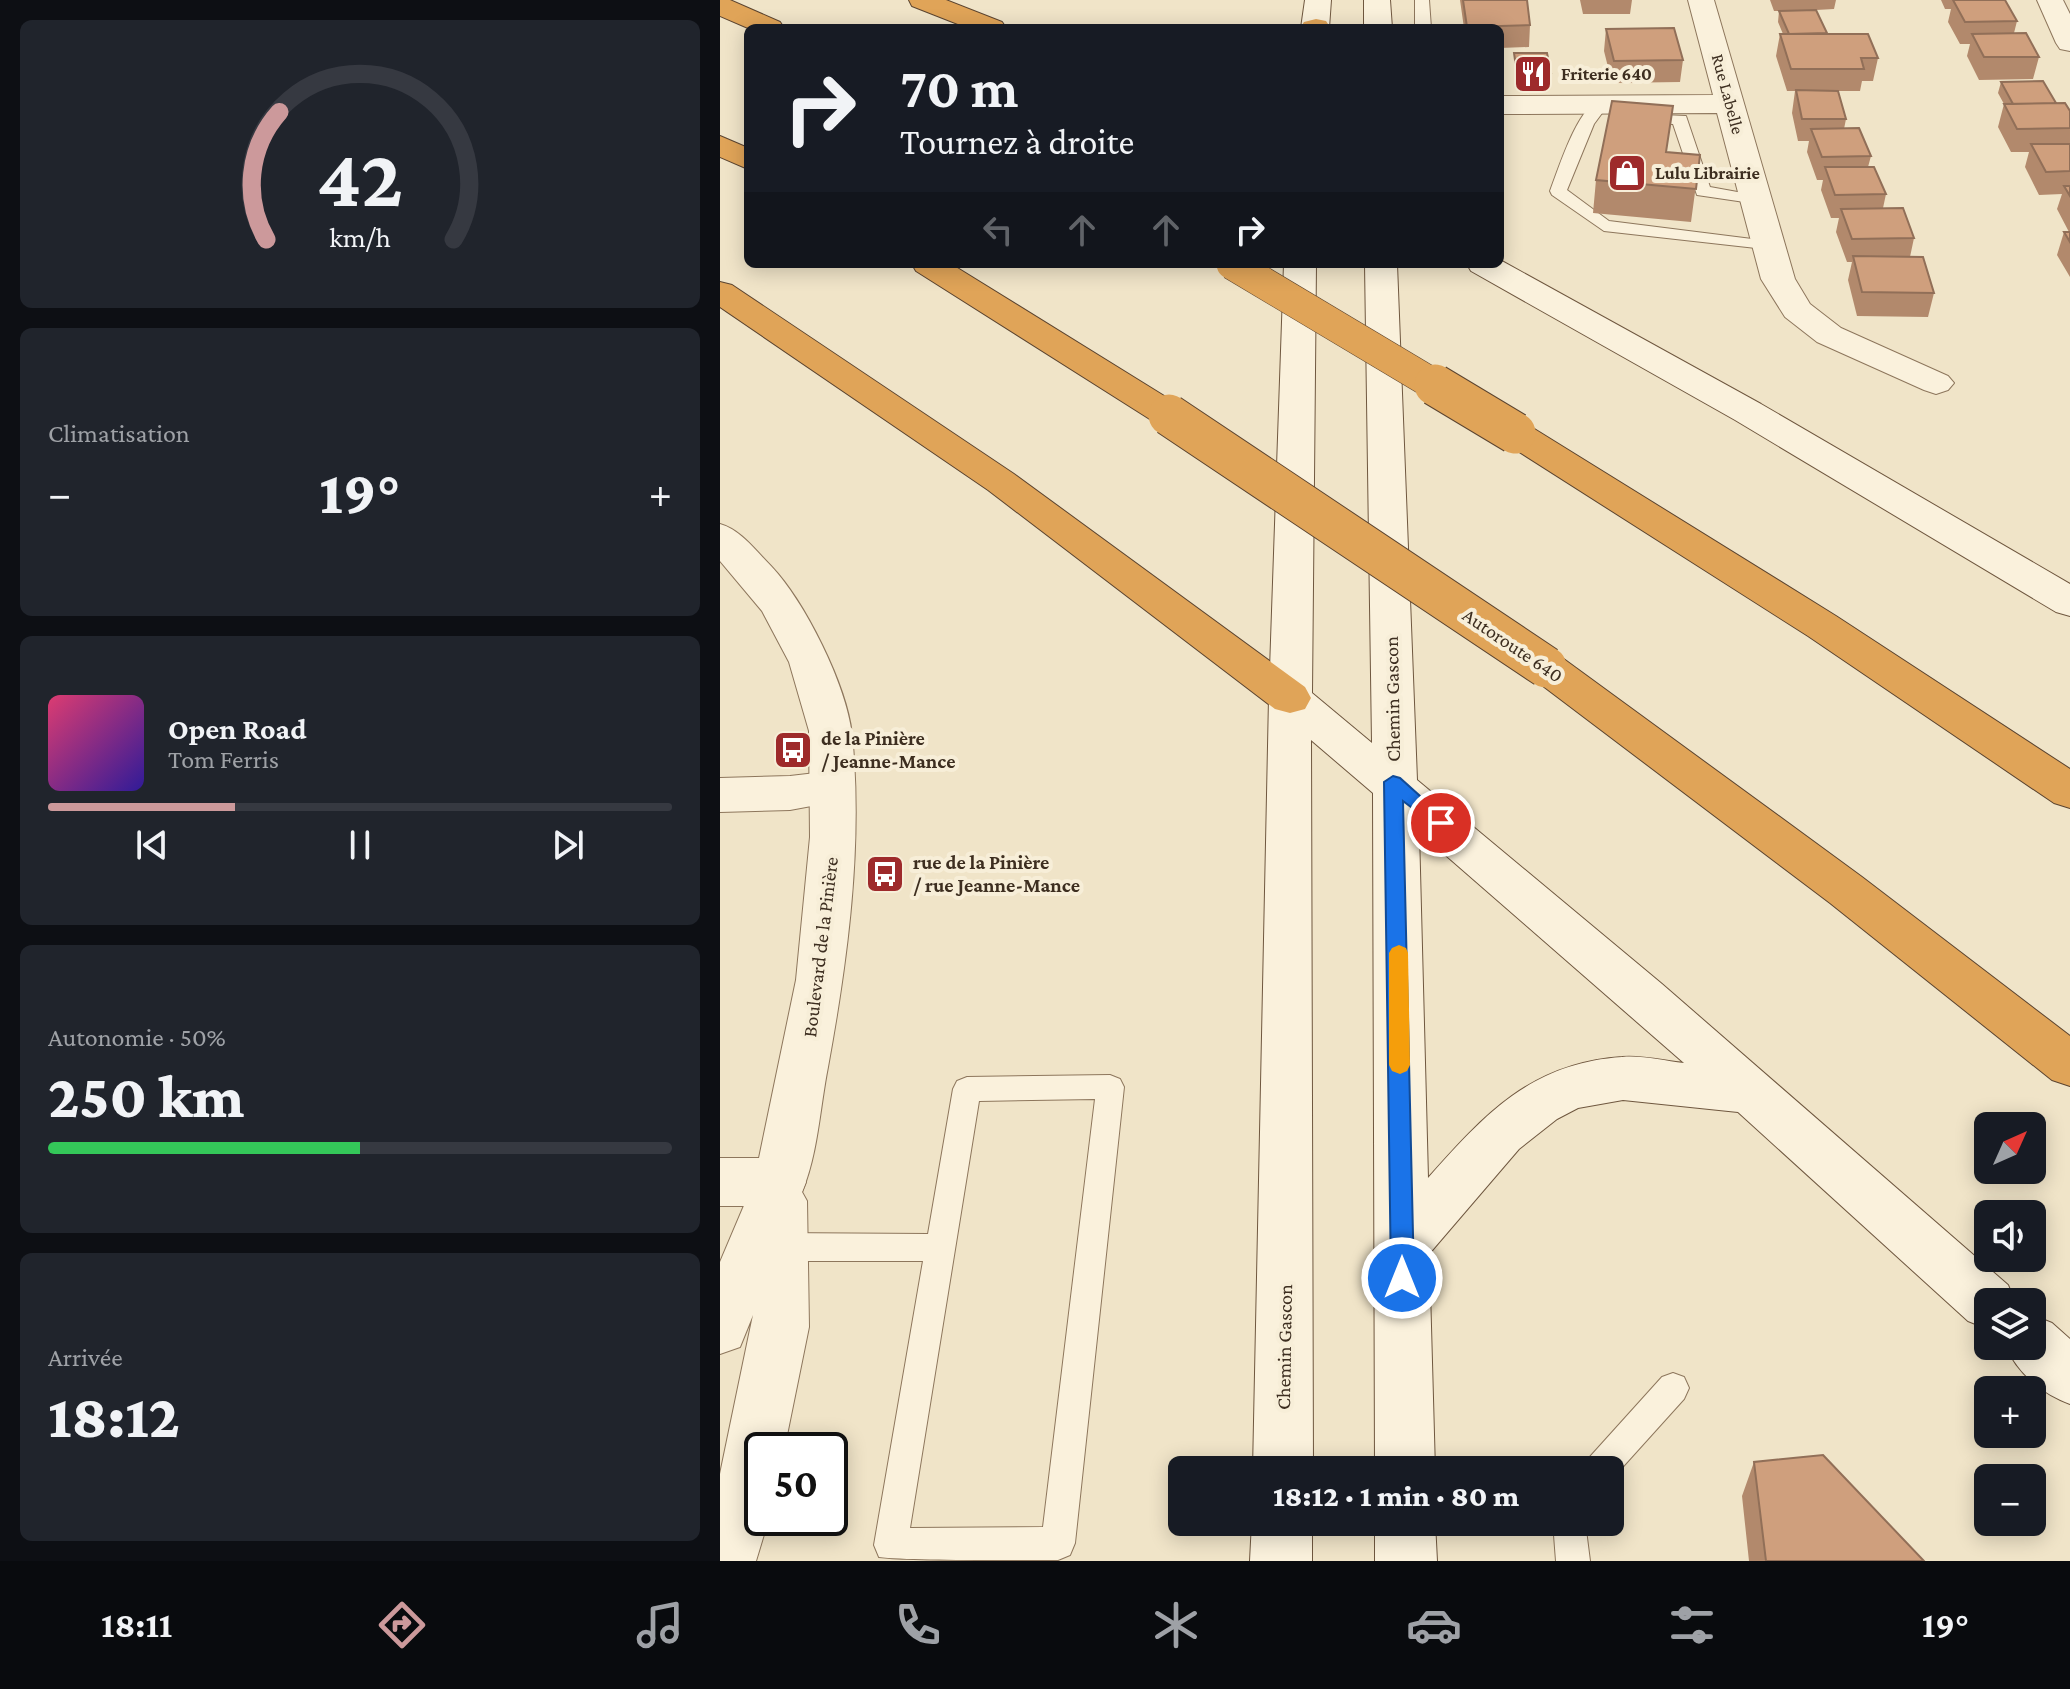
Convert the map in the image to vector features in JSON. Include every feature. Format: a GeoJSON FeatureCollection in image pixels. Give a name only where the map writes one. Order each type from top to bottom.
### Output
{"type":"FeatureCollection","features":[{"type":"Feature","properties":{"kind":"highway"},"geometry":{"type":"LineString","coordinates":[[922,0],[982,24]]}},
{"type":"Feature","properties":{"kind":"highway"},"geometry":{"type":"LineString","coordinates":[[720,6],[761,24]]}},
{"type":"Feature","properties":{"kind":"highway"},"geometry":{"type":"LineString","coordinates":[[720,145],[744,158]]}},
{"type":"Feature","properties":{"kind":"highway","name":"Autoroute 640"},"geometry":{"type":"LineString","coordinates":[[934,268],[1169,415],[1546,667],[1846,890],[2070,1065]]}},
{"type":"Feature","properties":{"kind":"highway"},"geometry":{"type":"LineString","coordinates":[[1239,268],[1515,433],[1809,617],[2070,791]]}},
{"type":"Feature","properties":{"kind":"highway"},"geometry":{"type":"LineString","coordinates":[[720,292],[1001,482],[1290,698]]}},
{"type":"Feature","properties":{"kind":"main road"},"geometry":{"type":"LineString","coordinates":[[1315,24],[1318,0]]}},
{"type":"Feature","properties":{"kind":"main road"},"geometry":{"type":"LineString","coordinates":[[1377,0],[1378,24]]}},
{"type":"Feature","properties":{"kind":"main road","name":"Rue Labelle"},"geometry":{"type":"LineString","coordinates":[[1701,0],[1759,201],[1778,279],[1797,310],[1829,335],[1936,383]]}},
{"type":"Feature","properties":{"kind":"main road"},"geometry":{"type":"LineString","coordinates":[[2050,0],[2070,43]]}},
{"type":"Feature","properties":{"kind":"main road"},"geometry":{"type":"LineString","coordinates":[[1504,105],[1595,112],[1679,112],[1731,104]]}},
{"type":"Feature","properties":{"kind":"main road","name":"Chemin Gascon"},"geometry":{"type":"LineString","coordinates":[[1283,1456],[1290,698],[1300,268]]}},
{"type":"Feature","properties":{"kind":"main road","name":"Chemin Gascon"},"geometry":{"type":"LineString","coordinates":[[1381,268],[1405,1456]]}},
{"type":"Feature","properties":{"kind":"main road"},"geometry":{"type":"LineString","coordinates":[[1490,268],[1760,419],[2070,602]]}},
{"type":"Feature","properties":{"kind":"main road","name":"Boulevard de la Pinière"},"geometry":{"type":"LineString","coordinates":[[720,537],[763,582],[796,632],[810,662],[830,731],[833,787],[830,885],[820,980],[767,1247],[781,1327],[743,1505],[725,1561]]}},
{"type":"Feature","properties":{"kind":"main road"},"geometry":{"type":"LineString","coordinates":[[1290,698],[1393,782],[1751,1092],[1974,1291]]}},
{"type":"Feature","properties":{"kind":"main road"},"geometry":{"type":"LineString","coordinates":[[720,795],[790,793],[833,787]]}},
{"type":"Feature","properties":{"kind":"main road"},"geometry":{"type":"LineString","coordinates":[[1402,1246],[1509,1126],[1539,1103],[1569,1088],[1599,1081],[1635,1079],[1751,1092]]}},
{"type":"Feature","properties":{"kind":"main road"},"geometry":{"type":"LineString","coordinates":[[720,1182],[780,1182]]}},
{"type":"Feature","properties":{"kind":"main road"},"geometry":{"type":"LineString","coordinates":[[720,1328],[767,1247]]}},
{"type":"Feature","properties":{"kind":"main road"},"geometry":{"type":"LineString","coordinates":[[2046,1355],[2070,1377]]}},
{"type":"Feature","properties":{"kind":"main road"},"geometry":{"type":"LineString","coordinates":[[1281,1561],[1282,1536]]}},
{"type":"Feature","properties":{"kind":"main road"},"geometry":{"type":"LineString","coordinates":[[1405,1536],[1406,1561]]}},
{"type":"Feature","properties":{"kind":"lane"},"geometry":{"type":"LineString","coordinates":[[1422,0],[1423,24]]}},
{"type":"Feature","properties":{"kind":"lane"},"geometry":{"type":"LineString","coordinates":[[1595,112],[1558,191],[1604,226],[1768,246]]}},
{"type":"Feature","properties":{"kind":"lane"},"geometry":{"type":"LineString","coordinates":[[1679,112],[1703,191],[1759,201]]}},
{"type":"Feature","properties":{"kind":"lane"},"geometry":{"type":"LineString","coordinates":[[1110,1087],[1058,1543],[891,1545],[940,1248],[967,1089],[1110,1087]]}},
{"type":"Feature","properties":{"kind":"lane"},"geometry":{"type":"LineString","coordinates":[[767,1247],[940,1248]]}},
{"type":"Feature","properties":{"kind":"lane"},"geometry":{"type":"LineString","coordinates":[[1612,1456],[1673,1388]]}},
{"type":"Feature","properties":{"kind":"lane"},"geometry":{"type":"LineString","coordinates":[[1570,1536],[1573,1561]]}},
{"type":"Feature","properties":{"kind":"building"},"geometry":{"type":"Polygon","coordinates":[[[1463,0],[1527,0],[1530,25],[1467,24],[1463,0]]]}},
{"type":"Feature","properties":{"kind":"building"},"geometry":{"type":"Polygon","coordinates":[[[1953,0],[2005,0],[2017,21],[1965,22],[1953,0]]]}},
{"type":"Feature","properties":{"kind":"building"},"geometry":{"type":"Polygon","coordinates":[[[1816,10],[1827,33],[1789,34],[1779,11],[1816,10]]]}},
{"type":"Feature","properties":{"kind":"building"},"geometry":{"type":"Polygon","coordinates":[[[1674,28],[1683,60],[1614,61],[1606,29],[1674,28]]]}},
{"type":"Feature","properties":{"kind":"building"},"geometry":{"type":"Polygon","coordinates":[[[2026,33],[2039,57],[1984,57],[1972,34],[2026,33]]]}},
{"type":"Feature","properties":{"kind":"building"},"geometry":{"type":"Polygon","coordinates":[[[1780,34],[1868,34],[1878,58],[1861,58],[1864,69],[1791,69],[1780,34]]]}},
{"type":"Feature","properties":{"kind":"building"},"geometry":{"type":"Polygon","coordinates":[[[1514,53],[1547,53],[1551,73],[1517,74],[1514,53]]]}},
{"type":"Feature","properties":{"kind":"building"},"geometry":{"type":"Polygon","coordinates":[[[2043,81],[2056,103],[2013,104],[2001,82],[2043,81]]]}},
{"type":"Feature","properties":{"kind":"building"},"geometry":{"type":"Polygon","coordinates":[[[1796,90],[1838,91],[1846,119],[1802,119],[1796,90]]]}},
{"type":"Feature","properties":{"kind":"building"},"geometry":{"type":"Polygon","coordinates":[[[1612,101],[1673,106],[1666,152],[1700,155],[1696,189],[1596,180],[1612,101]]]}},
{"type":"Feature","properties":{"kind":"building"},"geometry":{"type":"Polygon","coordinates":[[[2065,103],[2070,111],[2070,128],[2017,129],[2004,104],[2065,103]]]}},
{"type":"Feature","properties":{"kind":"building"},"geometry":{"type":"Polygon","coordinates":[[[1859,128],[1871,156],[1822,157],[1811,129],[1859,128]]]}},
{"type":"Feature","properties":{"kind":"building"},"geometry":{"type":"Polygon","coordinates":[[[2031,144],[2070,144],[2070,171],[2046,172],[2031,144]]]}},
{"type":"Feature","properties":{"kind":"building"},"geometry":{"type":"Polygon","coordinates":[[[1825,167],[1874,167],[1886,194],[1835,195],[1825,167]]]}},
{"type":"Feature","properties":{"kind":"building"},"geometry":{"type":"Polygon","coordinates":[[[1903,208],[1914,238],[1852,239],[1841,209],[1903,208]]]}},
{"type":"Feature","properties":{"kind":"building"},"geometry":{"type":"Polygon","coordinates":[[[1853,256],[1923,257],[1934,293],[1862,292],[1853,256]]]}},
{"type":"Feature","properties":{"kind":"building"},"geometry":{"type":"Polygon","coordinates":[[[1823,1455],[1924,1561],[1766,1561],[1754,1462],[1823,1455]]]}},
{"type":"Feature","properties":{"kind":"slow traffic"},"geometry":{"type":"LineString","coordinates":[[1399,953],[1400,1065]]}},
{"type":"Feature","properties":{"kind":"place","name":"Friterie 640"},"geometry":{"type":"Point","coordinates":[1533,74]}},
{"type":"Feature","properties":{"kind":"place","name":"Lulu Librairie"},"geometry":{"type":"Point","coordinates":[1627,173]}},
{"type":"Feature","properties":{"kind":"place","name":"de la Pinière / Jeanne-Mance"},"geometry":{"type":"Point","coordinates":[793,750]}},
{"type":"Feature","properties":{"kind":"place","name":"rue de la Pinière / rue Jeanne-Mance"},"geometry":{"type":"Point","coordinates":[885,874]}},
{"type":"Feature","properties":{"kind":"route"},"geometry":{"type":"LineString","coordinates":[[1402,1278],[1398,909],[1393,782],[1441,823]]}}]}
